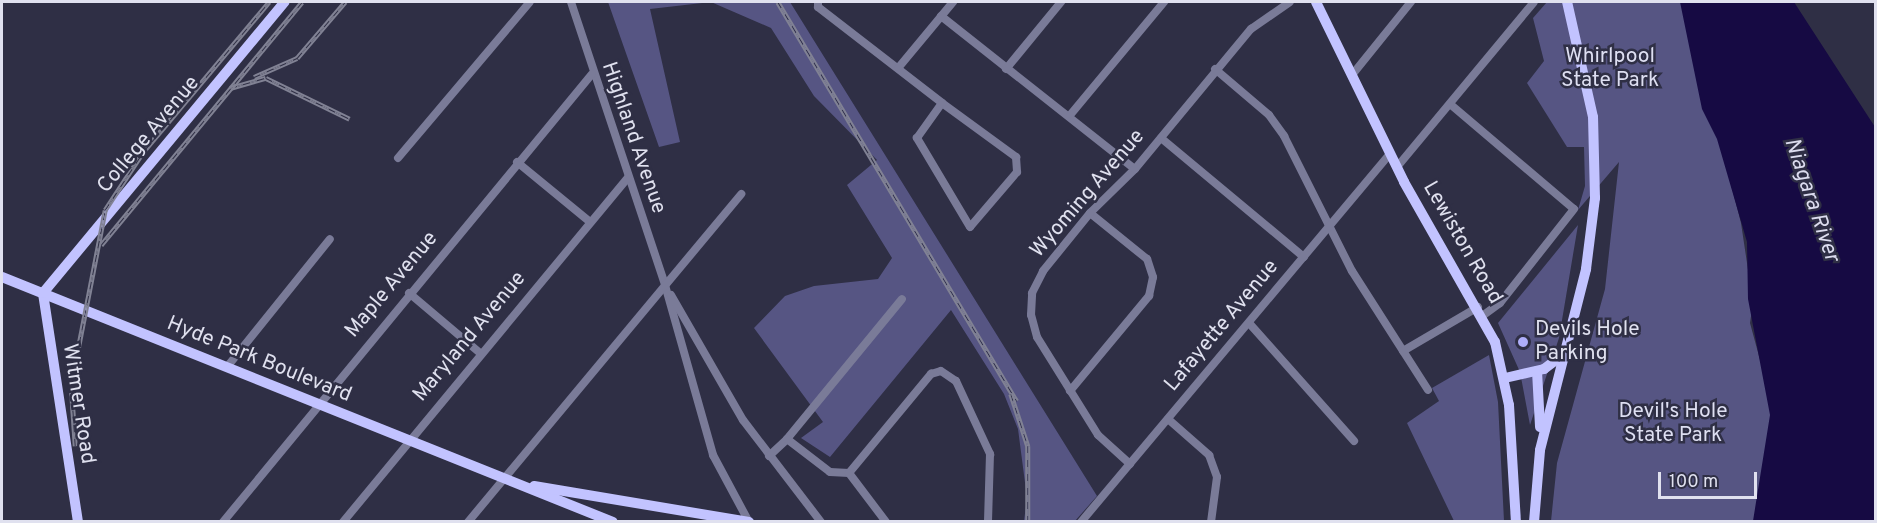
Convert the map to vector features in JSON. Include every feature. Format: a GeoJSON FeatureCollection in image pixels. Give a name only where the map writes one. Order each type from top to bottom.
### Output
{"type":"FeatureCollection","features":[{"type":"Feature","properties":{"kind":"main road","name":"College Avenue"},"geometry":{"type":"LineString","coordinates":[[43,293],[285,2]]}},
{"type":"Feature","properties":{"kind":"main road","name":"Lewiston Road"},"geometry":{"type":"LineString","coordinates":[[1316,2],[1390,154],[1480,312],[1505,378],[1516,522]]}},
{"type":"Feature","properties":{"kind":"main road"},"geometry":{"type":"LineString","coordinates":[[1540,450],[1586,269],[1595,198],[1593,117],[1567,2]]}},
{"type":"Feature","properties":{"kind":"main road","name":"Hyde Park Boulevard"},"geometry":{"type":"LineString","coordinates":[[2,277],[596,519],[613,522]]}},
{"type":"Feature","properties":{"kind":"main road","name":"Witmer Road"},"geometry":{"type":"LineString","coordinates":[[43,293],[78,522]]}},
{"type":"Feature","properties":{"kind":"main road"},"geometry":{"type":"LineString","coordinates":[[1505,378],[1536,371],[1564,354]]}},
{"type":"Feature","properties":{"kind":"main road"},"geometry":{"type":"LineString","coordinates":[[1534,522],[1540,450],[1536,371]]}},
{"type":"Feature","properties":{"kind":"main road","name":"Hyde Park Boulevard"},"geometry":{"type":"LineString","coordinates":[[502,479],[749,522]]}},
{"type":"Feature","properties":{"kind":"street"},"geometry":{"type":"LineString","coordinates":[[398,158],[530,2]]}},
{"type":"Feature","properties":{"kind":"street","name":"Highland Avenue"},"geometry":{"type":"LineString","coordinates":[[571,2],[592,74],[665,285],[713,455],[749,522]]}},
{"type":"Feature","properties":{"kind":"street"},"geometry":{"type":"LineString","coordinates":[[818,2],[818,7],[1016,157],[1017,172],[970,227],[917,138],[942,103]]}},
{"type":"Feature","properties":{"kind":"street"},"geometry":{"type":"LineString","coordinates":[[899,67],[953,2]]}},
{"type":"Feature","properties":{"kind":"street"},"geometry":{"type":"LineString","coordinates":[[1006,69],[1061,2]]}},
{"type":"Feature","properties":{"kind":"street"},"geometry":{"type":"LineString","coordinates":[[1071,114],[1164,2]]}},
{"type":"Feature","properties":{"kind":"street","name":"Wyoming Avenue"},"geometry":{"type":"LineString","coordinates":[[1130,464],[1098,435],[1037,337],[1030,315],[1032,293],[1043,271],[1090,213],[1135,169],[1215,69],[1251,29],[1290,2]]}},
{"type":"Feature","properties":{"kind":"street"},"geometry":{"type":"LineString","coordinates":[[1352,75],[1411,2]]}},
{"type":"Feature","properties":{"kind":"street"},"geometry":{"type":"LineString","coordinates":[[1397,167],[1534,2]]}},
{"type":"Feature","properties":{"kind":"street"},"geometry":{"type":"LineString","coordinates":[[941,16],[1006,69],[1071,114],[1135,169]]}},
{"type":"Feature","properties":{"kind":"street"},"geometry":{"type":"LineString","coordinates":[[1215,69],[1269,115],[1284,136],[1329,227],[1428,390]]}},
{"type":"Feature","properties":{"kind":"street","name":"Maple Avenue"},"geometry":{"type":"LineString","coordinates":[[223,522],[517,162],[592,74]]}},
{"type":"Feature","properties":{"kind":"street"},"geometry":{"type":"LineString","coordinates":[[1404,351],[1500,303],[1574,209],[1450,104]]}},
{"type":"Feature","properties":{"kind":"street"},"geometry":{"type":"LineString","coordinates":[[1161,138],[1304,257]]}},
{"type":"Feature","properties":{"kind":"street","name":"Lafayette Avenue"},"geometry":{"type":"LineString","coordinates":[[1081,522],[1390,154]]}},
{"type":"Feature","properties":{"kind":"street"},"geometry":{"type":"LineString","coordinates":[[517,162],[590,222]]}},
{"type":"Feature","properties":{"kind":"street","name":"Maryland Avenue"},"geometry":{"type":"LineString","coordinates":[[343,522],[480,353],[628,178]]}},
{"type":"Feature","properties":{"kind":"street"},"geometry":{"type":"LineString","coordinates":[[468,522],[741,194]]}},
{"type":"Feature","properties":{"kind":"street"},"geometry":{"type":"LineString","coordinates":[[1070,391],[1149,296],[1153,277],[1148,259],[1090,213]]}},
{"type":"Feature","properties":{"kind":"street"},"geometry":{"type":"LineString","coordinates":[[227,367],[330,238]]}},
{"type":"Feature","properties":{"kind":"street","name":"Highland Avenue"},"geometry":{"type":"LineString","coordinates":[[665,285],[769,456],[821,522]]}},
{"type":"Feature","properties":{"kind":"street"},"geometry":{"type":"LineString","coordinates":[[410,293],[480,353]]}},
{"type":"Feature","properties":{"kind":"street"},"geometry":{"type":"LineString","coordinates":[[769,456],[787,439],[902,299]]}},
{"type":"Feature","properties":{"kind":"street"},"geometry":{"type":"LineString","coordinates":[[1249,323],[1354,441]]}},
{"type":"Feature","properties":{"kind":"street"},"geometry":{"type":"LineString","coordinates":[[849,473],[931,374],[941,371],[956,381],[990,454],[988,522]]}},
{"type":"Feature","properties":{"kind":"street"},"geometry":{"type":"LineString","coordinates":[[1168,419],[1209,455],[1217,477],[1210,522]]}},
{"type":"Feature","properties":{"kind":"street"},"geometry":{"type":"LineString","coordinates":[[787,439],[830,472],[849,473],[886,522]]}},
{"type":"Feature","properties":{"kind":"green space"},"geometry":{"type":"Polygon","coordinates":[[[608,2],[711,2],[650,9],[680,142],[659,147],[608,2]]]}},
{"type":"Feature","properties":{"kind":"green space"},"geometry":{"type":"Polygon","coordinates":[[[711,2],[790,2],[1097,496],[1075,521],[1024,521],[1027,498],[1018,429],[1004,394],[951,310],[830,457],[801,438],[823,422],[754,328],[785,296],[814,286],[878,279],[892,258],[847,185],[877,160],[814,96],[771,28],[711,2]]]}},
{"type":"Feature","properties":{"kind":"green space","name":"Devil's Hole State Park"},"geometry":{"type":"Polygon","coordinates":[[[1547,2],[1681,2],[1688,17],[1741,223],[1753,303],[1750,323],[1772,404],[1761,521],[1551,521],[1557,463],[1605,289],[1619,162],[1578,210],[1585,186],[1584,147],[1567,147],[1527,83],[1544,61],[1533,18],[1547,2]]]}},
{"type":"Feature","properties":{"kind":"green space"},"geometry":{"type":"Polygon","coordinates":[[[1578,225],[1559,338],[1530,425],[1520,372],[1498,323],[1578,225]]]}},
{"type":"Feature","properties":{"kind":"green space"},"geometry":{"type":"Polygon","coordinates":[[[1489,355],[1498,402],[1504,521],[1454,521],[1407,423],[1439,401],[1432,388],[1489,355]]]}},
{"type":"Feature","properties":{"kind":"water","name":"Niagara River"},"geometry":{"type":"Polygon","coordinates":[[[1680,2],[1794,2],[1875,127],[1875,521],[1753,521],[1770,415],[1748,299],[1747,242],[1717,139],[1702,109],[1680,2]]]}},
{"type":"Feature","properties":{"kind":"railway"},"geometry":{"type":"LineString","coordinates":[[75,446],[71,385],[105,210],[143,152],[269,2]]}},
{"type":"Feature","properties":{"kind":"railway"},"geometry":{"type":"LineString","coordinates":[[101,245],[302,2]]}},
{"type":"Feature","properties":{"kind":"railway"},"geometry":{"type":"LineString","coordinates":[[254,77],[297,58],[345,2]]}},
{"type":"Feature","properties":{"kind":"railway"},"geometry":{"type":"LineString","coordinates":[[778,2],[1017,401]]}},
{"type":"Feature","properties":{"kind":"railway"},"geometry":{"type":"LineString","coordinates":[[230,88],[266,78],[350,119]]}},
{"type":"Feature","properties":{"kind":"railway"},"geometry":{"type":"LineString","coordinates":[[1011,394],[1028,446],[1028,522]]}},
{"type":"Feature","properties":{"kind":"place","name":"Devils Hole Parking"},"geometry":{"type":"Point","coordinates":[1523,342]}},
{"type":"Feature","properties":{"kind":"park label","name":"Whirlpool State Park"},"geometry":{"type":"Point","coordinates":[1610,69]}}]}
